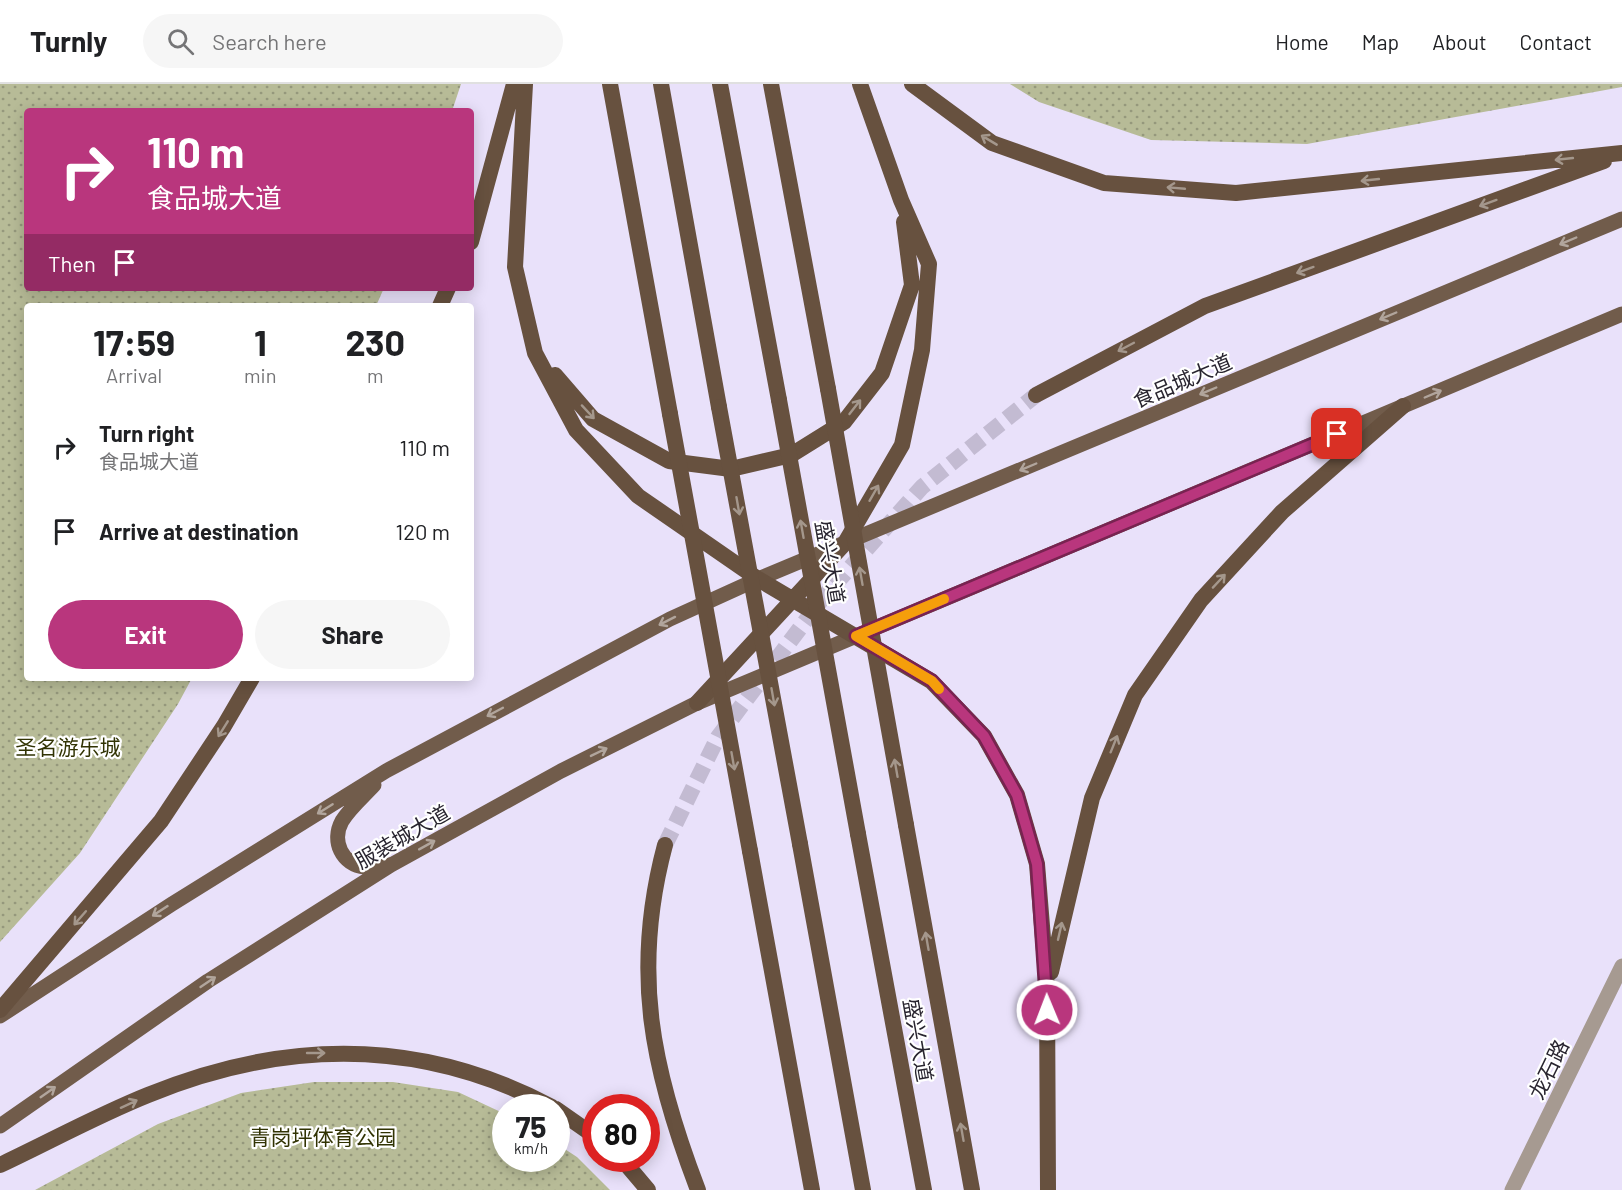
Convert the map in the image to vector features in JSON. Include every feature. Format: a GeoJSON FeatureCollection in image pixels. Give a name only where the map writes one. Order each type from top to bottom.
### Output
{"type":"FeatureCollection","features":[{"type":"Feature","properties":{"kind":"highway"},"geometry":{"type":"LineString","coordinates":[[474,231],[514,84]]}},
{"type":"Feature","properties":{"kind":"highway"},"geometry":{"type":"LineString","coordinates":[[525,84],[514,267],[535,353],[576,430],[638,496],[758,579],[932,681],[984,736],[1017,795],[1037,864],[1047,988],[1047,1190]]}},
{"type":"Feature","properties":{"kind":"highway"},"geometry":{"type":"LineString","coordinates":[[610,84],[812,1190]]}},
{"type":"Feature","properties":{"kind":"highway"},"geometry":{"type":"LineString","coordinates":[[661,84],[863,1190]]}},
{"type":"Feature","properties":{"kind":"highway","name":"盛兴大道"},"geometry":{"type":"LineString","coordinates":[[720,84],[924,1190]]}},
{"type":"Feature","properties":{"kind":"highway"},"geometry":{"type":"LineString","coordinates":[[771,84],[972,1190]]}},
{"type":"Feature","properties":{"kind":"highway"},"geometry":{"type":"LineString","coordinates":[[697,703],[845,543],[902,445],[922,350],[929,264],[901,200],[860,84]]}},
{"type":"Feature","properties":{"kind":"highway"},"geometry":{"type":"LineString","coordinates":[[912,84],[992,143],[1104,183],[1236,193],[1622,154]]}},
{"type":"Feature","properties":{"kind":"highway"},"geometry":{"type":"LineString","coordinates":[[1036,395],[1205,306],[1622,154]]}},
{"type":"Feature","properties":{"kind":"highway"},"geometry":{"type":"LineString","coordinates":[[535,353],[593,419],[669,461],[731,469],[791,455],[844,422],[882,372],[912,285],[901,200]]}},
{"type":"Feature","properties":{"kind":"highway"},"geometry":{"type":"LineString","coordinates":[[1047,988],[1092,798],[1134,695],[1201,600],[1282,512],[1403,406]]}},
{"type":"Feature","properties":{"kind":"highway"},"geometry":{"type":"LineString","coordinates":[[0,1010],[160,821],[224,726],[250,681]]}},
{"type":"Feature","properties":{"kind":"highway"},"geometry":{"type":"LineString","coordinates":[[665,846],[653,891],[647,937],[648,1005],[662,1081],[698,1190]]}},
{"type":"Feature","properties":{"kind":"highway"},"geometry":{"type":"LineString","coordinates":[[0,1165],[149,1095],[235,1066],[304,1053],[374,1054],[443,1064],[512,1086],[527,1094]]}},
{"type":"Feature","properties":{"kind":"highway"},"geometry":{"type":"LineString","coordinates":[[633,1172],[648,1190]]}},
{"type":"Feature","properties":{"kind":"main road","name":"食品城大道"},"geometry":{"type":"LineString","coordinates":[[758,579],[1622,219]]}},
{"type":"Feature","properties":{"kind":"main road"},"geometry":{"type":"LineString","coordinates":[[856,636],[1622,314]]}},
{"type":"Feature","properties":{"kind":"main road"},"geometry":{"type":"LineString","coordinates":[[0,1016],[172,904],[386,771],[670,619],[758,579]]}},
{"type":"Feature","properties":{"kind":"main road","name":"服装城大道"},"geometry":{"type":"LineString","coordinates":[[0,1126],[208,981],[391,865],[561,771],[697,703],[856,636]]}},
{"type":"Feature","properties":{"kind":"main road"},"geometry":{"type":"LineString","coordinates":[[386,771],[343,820],[336,836],[340,850],[348,861],[364,867],[391,865]]}},
{"type":"Feature","properties":{"kind":"street","name":"龙石路"},"geometry":{"type":"LineString","coordinates":[[1512,1190],[1622,966]]}},
{"type":"Feature","properties":{"kind":"green space","name":"圣名游乐城"},"geometry":{"type":"Polygon","coordinates":[[[0,84],[461,84],[453,108],[24,108],[24,291],[383,291],[377,303],[24,303],[24,681],[190,681],[178,704],[80,853],[0,942],[0,84]]]}},
{"type":"Feature","properties":{"kind":"green space"},"geometry":{"type":"Polygon","coordinates":[[[1010,84],[1622,84],[1622,87],[1307,144],[1151,140],[1039,102],[1010,84]]]}},
{"type":"Feature","properties":{"kind":"green space","name":"青岗坪体育公园"},"geometry":{"type":"Polygon","coordinates":[[[314,1082],[393,1082],[458,1092],[492,1108],[492,1172],[570,1172],[570,1152],[582,1162],[582,1172],[592,1172],[610,1190],[35,1190],[158,1124],[241,1093],[314,1082]]]}},
{"type":"Feature","properties":{"kind":"tunnel"},"geometry":{"type":"LineString","coordinates":[[665,845],[718,737],[822,599],[922,487],[1036,395]]}},
{"type":"Feature","properties":{"kind":"slow traffic"},"geometry":{"type":"LineString","coordinates":[[939,689],[932,681],[856,636],[944,599]]}},
{"type":"Feature","properties":{"kind":"route"},"geometry":{"type":"LineString","coordinates":[[1047,1010],[1037,864],[1017,795],[984,736],[932,681],[856,636],[1337,434]]}}]}
